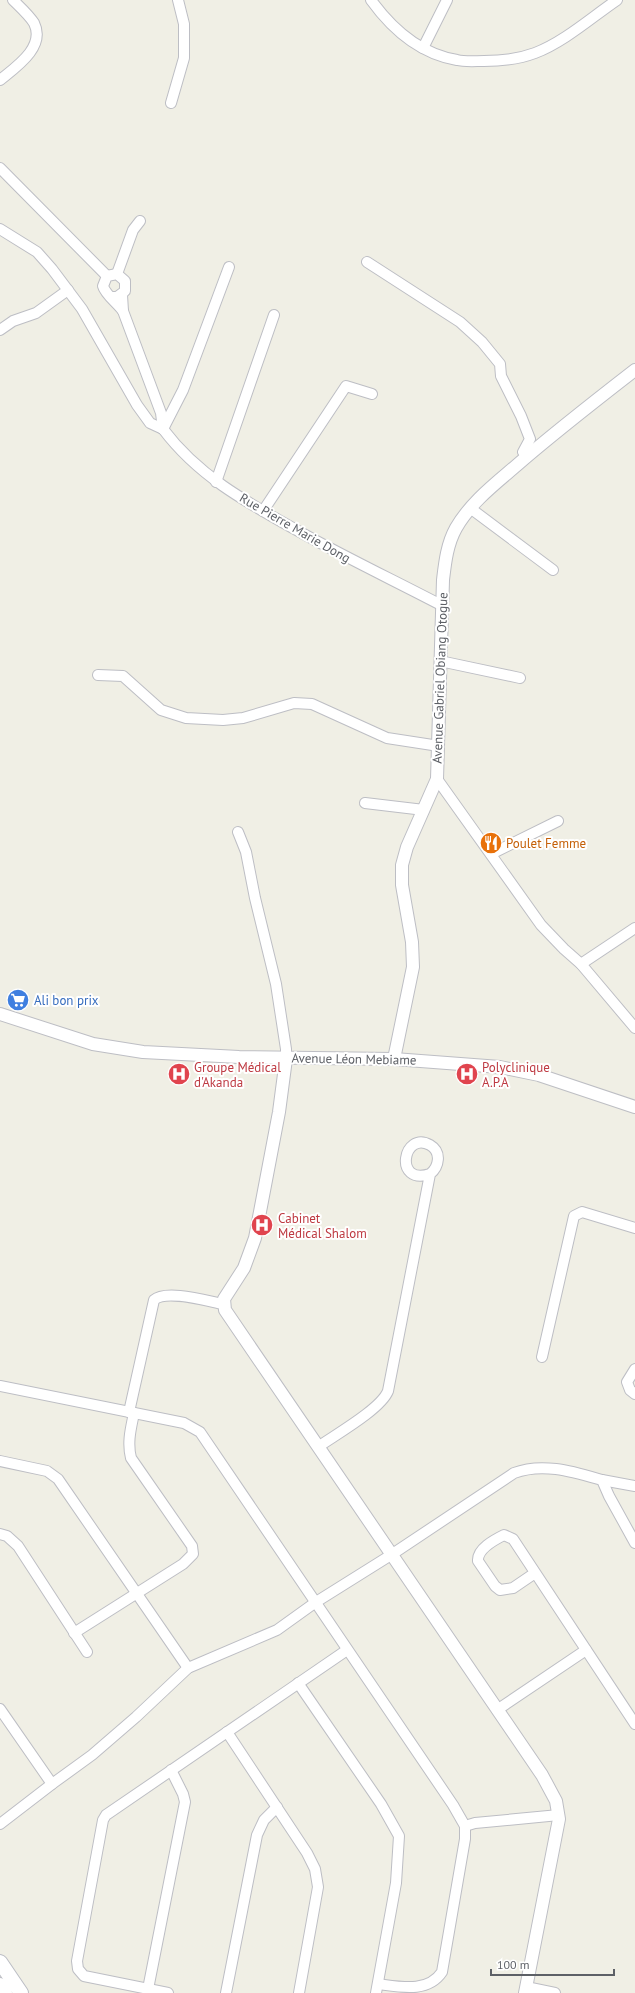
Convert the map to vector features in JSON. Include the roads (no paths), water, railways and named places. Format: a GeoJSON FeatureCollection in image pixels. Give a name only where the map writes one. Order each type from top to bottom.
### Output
{"type":"FeatureCollection","features":[{"type":"Feature","properties":{"kind":"main road"},"geometry":{"type":"LineString","coordinates":[[0,1962],[21,1993]]}},
{"type":"Feature","properties":{"kind":"main road"},"geometry":{"type":"LineString","coordinates":[[0,1985],[5,1993]]}},
{"type":"Feature","properties":{"kind":"street"},"geometry":{"type":"LineString","coordinates":[[0,80],[30,52],[35,45],[37,38],[33,22],[13,0]]}},
{"type":"Feature","properties":{"kind":"street"},"geometry":{"type":"LineString","coordinates":[[171,103],[184,58],[184,24],[178,0]]}},
{"type":"Feature","properties":{"kind":"street"},"geometry":{"type":"LineString","coordinates":[[371,0],[383,16],[394,27],[423,48],[458,60],[500,61],[534,54],[551,46],[617,0]]}},
{"type":"Feature","properties":{"kind":"street"},"geometry":{"type":"LineString","coordinates":[[423,48],[448,0]]}},
{"type":"Feature","properties":{"kind":"street"},"geometry":{"type":"LineString","coordinates":[[0,168],[112,275],[125,281],[126,286],[117,296]]}},
{"type":"Feature","properties":{"kind":"street"},"geometry":{"type":"LineString","coordinates":[[140,221],[133,230],[112,275],[104,281],[104,291],[117,296],[161,413],[163,429]]}},
{"type":"Feature","properties":{"kind":"street"},"geometry":{"type":"LineString","coordinates":[[0,229],[38,252],[82,310],[137,405],[150,423],[163,429]]}},
{"type":"Feature","properties":{"kind":"street"},"geometry":{"type":"LineString","coordinates":[[367,262],[460,322],[482,342],[500,364],[501,376],[521,416],[530,439],[523,452],[527,457]]}},
{"type":"Feature","properties":{"kind":"street"},"geometry":{"type":"LineString","coordinates":[[163,429],[186,384],[229,267]]}},
{"type":"Feature","properties":{"kind":"street"},"geometry":{"type":"LineString","coordinates":[[0,330],[13,320],[36,313],[68,290]]}},
{"type":"Feature","properties":{"kind":"street"},"geometry":{"type":"LineString","coordinates":[[216,482],[274,315]]}},
{"type":"Feature","properties":{"kind":"street","name":"Avenue Gabriel Obiang Otogue"},"geometry":{"type":"LineString","coordinates":[[394,1059],[413,967],[412,942],[402,885],[402,865],[407,847],[437,779],[440,661],[445,561],[448,549],[455,530],[470,508],[527,457],[635,370]]}},
{"type":"Feature","properties":{"kind":"street"},"geometry":{"type":"LineString","coordinates":[[263,511],[346,386],[372,394]]}},
{"type":"Feature","properties":{"kind":"street","name":"Rue Pierre Marie Dong"},"geometry":{"type":"LineString","coordinates":[[163,429],[178,449],[216,482],[263,511],[359,564],[443,606]]}},
{"type":"Feature","properties":{"kind":"street"},"geometry":{"type":"LineString","coordinates":[[470,508],[553,570]]}},
{"type":"Feature","properties":{"kind":"street"},"geometry":{"type":"LineString","coordinates":[[440,661],[520,678]]}},
{"type":"Feature","properties":{"kind":"street"},"geometry":{"type":"LineString","coordinates":[[98,675],[123,676],[161,710],[186,718],[223,720],[243,718],[294,703],[312,704],[386,738],[439,746]]}},
{"type":"Feature","properties":{"kind":"street"},"geometry":{"type":"LineString","coordinates":[[437,779],[541,925],[581,964],[635,1028]]}},
{"type":"Feature","properties":{"kind":"street"},"geometry":{"type":"LineString","coordinates":[[365,803],[424,810]]}},
{"type":"Feature","properties":{"kind":"street"},"geometry":{"type":"LineString","coordinates":[[491,854],[558,820]]}},
{"type":"Feature","properties":{"kind":"street"},"geometry":{"type":"LineString","coordinates":[[238,832],[246,852],[254,898],[276,984],[286,1049],[286,1058],[279,1112],[255,1238],[244,1268],[227,1294],[223,1304],[225,1310],[542,1775],[556,1801],[559,1815],[525,1990],[555,1993]]}},
{"type":"Feature","properties":{"kind":"street"},"geometry":{"type":"LineString","coordinates":[[581,964],[635,928]]}},
{"type":"Feature","properties":{"kind":"street","name":"Avenue Léon Mebiame"},"geometry":{"type":"LineString","coordinates":[[0,1014],[93,1044],[128,1050],[169,1054],[286,1058],[394,1059],[500,1067],[539,1075],[635,1106]]}},
{"type":"Feature","properties":{"kind":"street"},"geometry":{"type":"LineString","coordinates":[[318,1447],[381,1402],[388,1391],[430,1174]]}},
{"type":"Feature","properties":{"kind":"street"},"geometry":{"type":"LineString","coordinates":[[542,1357],[574,1216],[582,1212],[635,1228]]}},
{"type":"Feature","properties":{"kind":"street"},"geometry":{"type":"LineString","coordinates":[[74,1633],[183,1564],[193,1554],[194,1551],[131,1458],[129,1436],[132,1412],[154,1300],[157,1297],[169,1294],[223,1304]]}},
{"type":"Feature","properties":{"kind":"street"},"geometry":{"type":"LineString","coordinates":[[635,1369],[627,1382],[630,1390],[635,1394]]}},
{"type":"Feature","properties":{"kind":"street"},"geometry":{"type":"LineString","coordinates":[[0,1386],[184,1423],[200,1432],[453,1805],[465,1826],[461,1862],[442,1972],[428,1987],[418,1989],[377,1988],[396,1883],[399,1836],[381,1804],[298,1683]]}},
{"type":"Feature","properties":{"kind":"street"},"geometry":{"type":"LineString","coordinates":[[0,1461],[47,1471],[58,1479],[188,1668]]}},
{"type":"Feature","properties":{"kind":"street"},"geometry":{"type":"LineString","coordinates":[[0,1824],[92,1755],[136,1717],[188,1668],[267,1636],[316,1602],[391,1555],[514,1473],[524,1469],[536,1468],[561,1470],[635,1486]]}},
{"type":"Feature","properties":{"kind":"street"},"geometry":{"type":"LineString","coordinates":[[602,1480],[609,1496],[635,1543]]}},
{"type":"Feature","properties":{"kind":"street"},"geometry":{"type":"LineString","coordinates":[[0,1534],[7,1536],[18,1546],[87,1652]]}},
{"type":"Feature","properties":{"kind":"street"},"geometry":{"type":"LineString","coordinates":[[535,1573],[513,1588],[500,1590],[495,1586],[478,1561],[478,1557],[481,1551],[498,1538],[504,1535],[513,1539],[635,1724]]}},
{"type":"Feature","properties":{"kind":"street"},"geometry":{"type":"LineString","coordinates":[[168,1993],[84,1976],[78,1969],[77,1961],[103,1820],[106,1815],[347,1650]]}},
{"type":"Feature","properties":{"kind":"street"},"geometry":{"type":"LineString","coordinates":[[497,1710],[586,1650]]}},
{"type":"Feature","properties":{"kind":"street"},"geometry":{"type":"LineString","coordinates":[[0,1709],[52,1784]]}},
{"type":"Feature","properties":{"kind":"street"},"geometry":{"type":"LineString","coordinates":[[227,1732],[308,1853],[316,1869],[318,1887],[299,1993]]}},
{"type":"Feature","properties":{"kind":"street"},"geometry":{"type":"LineString","coordinates":[[148,1989],[185,1802],[180,1786],[171,1770]]}},
{"type":"Feature","properties":{"kind":"street"},"geometry":{"type":"LineString","coordinates":[[226,1993],[257,1835],[264,1820],[277,1807]]}},
{"type":"Feature","properties":{"kind":"street"},"geometry":{"type":"LineString","coordinates":[[465,1826],[475,1823],[559,1815]]}},
{"type":"Feature","properties":{"kind":"place","name":"Poulet Femme"},"geometry":{"type":"Point","coordinates":[491,843]}},
{"type":"Feature","properties":{"kind":"place","name":"Ali bon prix"},"geometry":{"type":"Point","coordinates":[18,1000]}},
{"type":"Feature","properties":{"kind":"place","name":"Groupe Médical d'Akanda"},"geometry":{"type":"Point","coordinates":[179,1074]}},
{"type":"Feature","properties":{"kind":"place","name":"Polyclinique A.P.A"},"geometry":{"type":"Point","coordinates":[467,1074]}},
{"type":"Feature","properties":{"kind":"place","name":"Cabinet Médical Shalom"},"geometry":{"type":"Point","coordinates":[262,1225]}}]}
